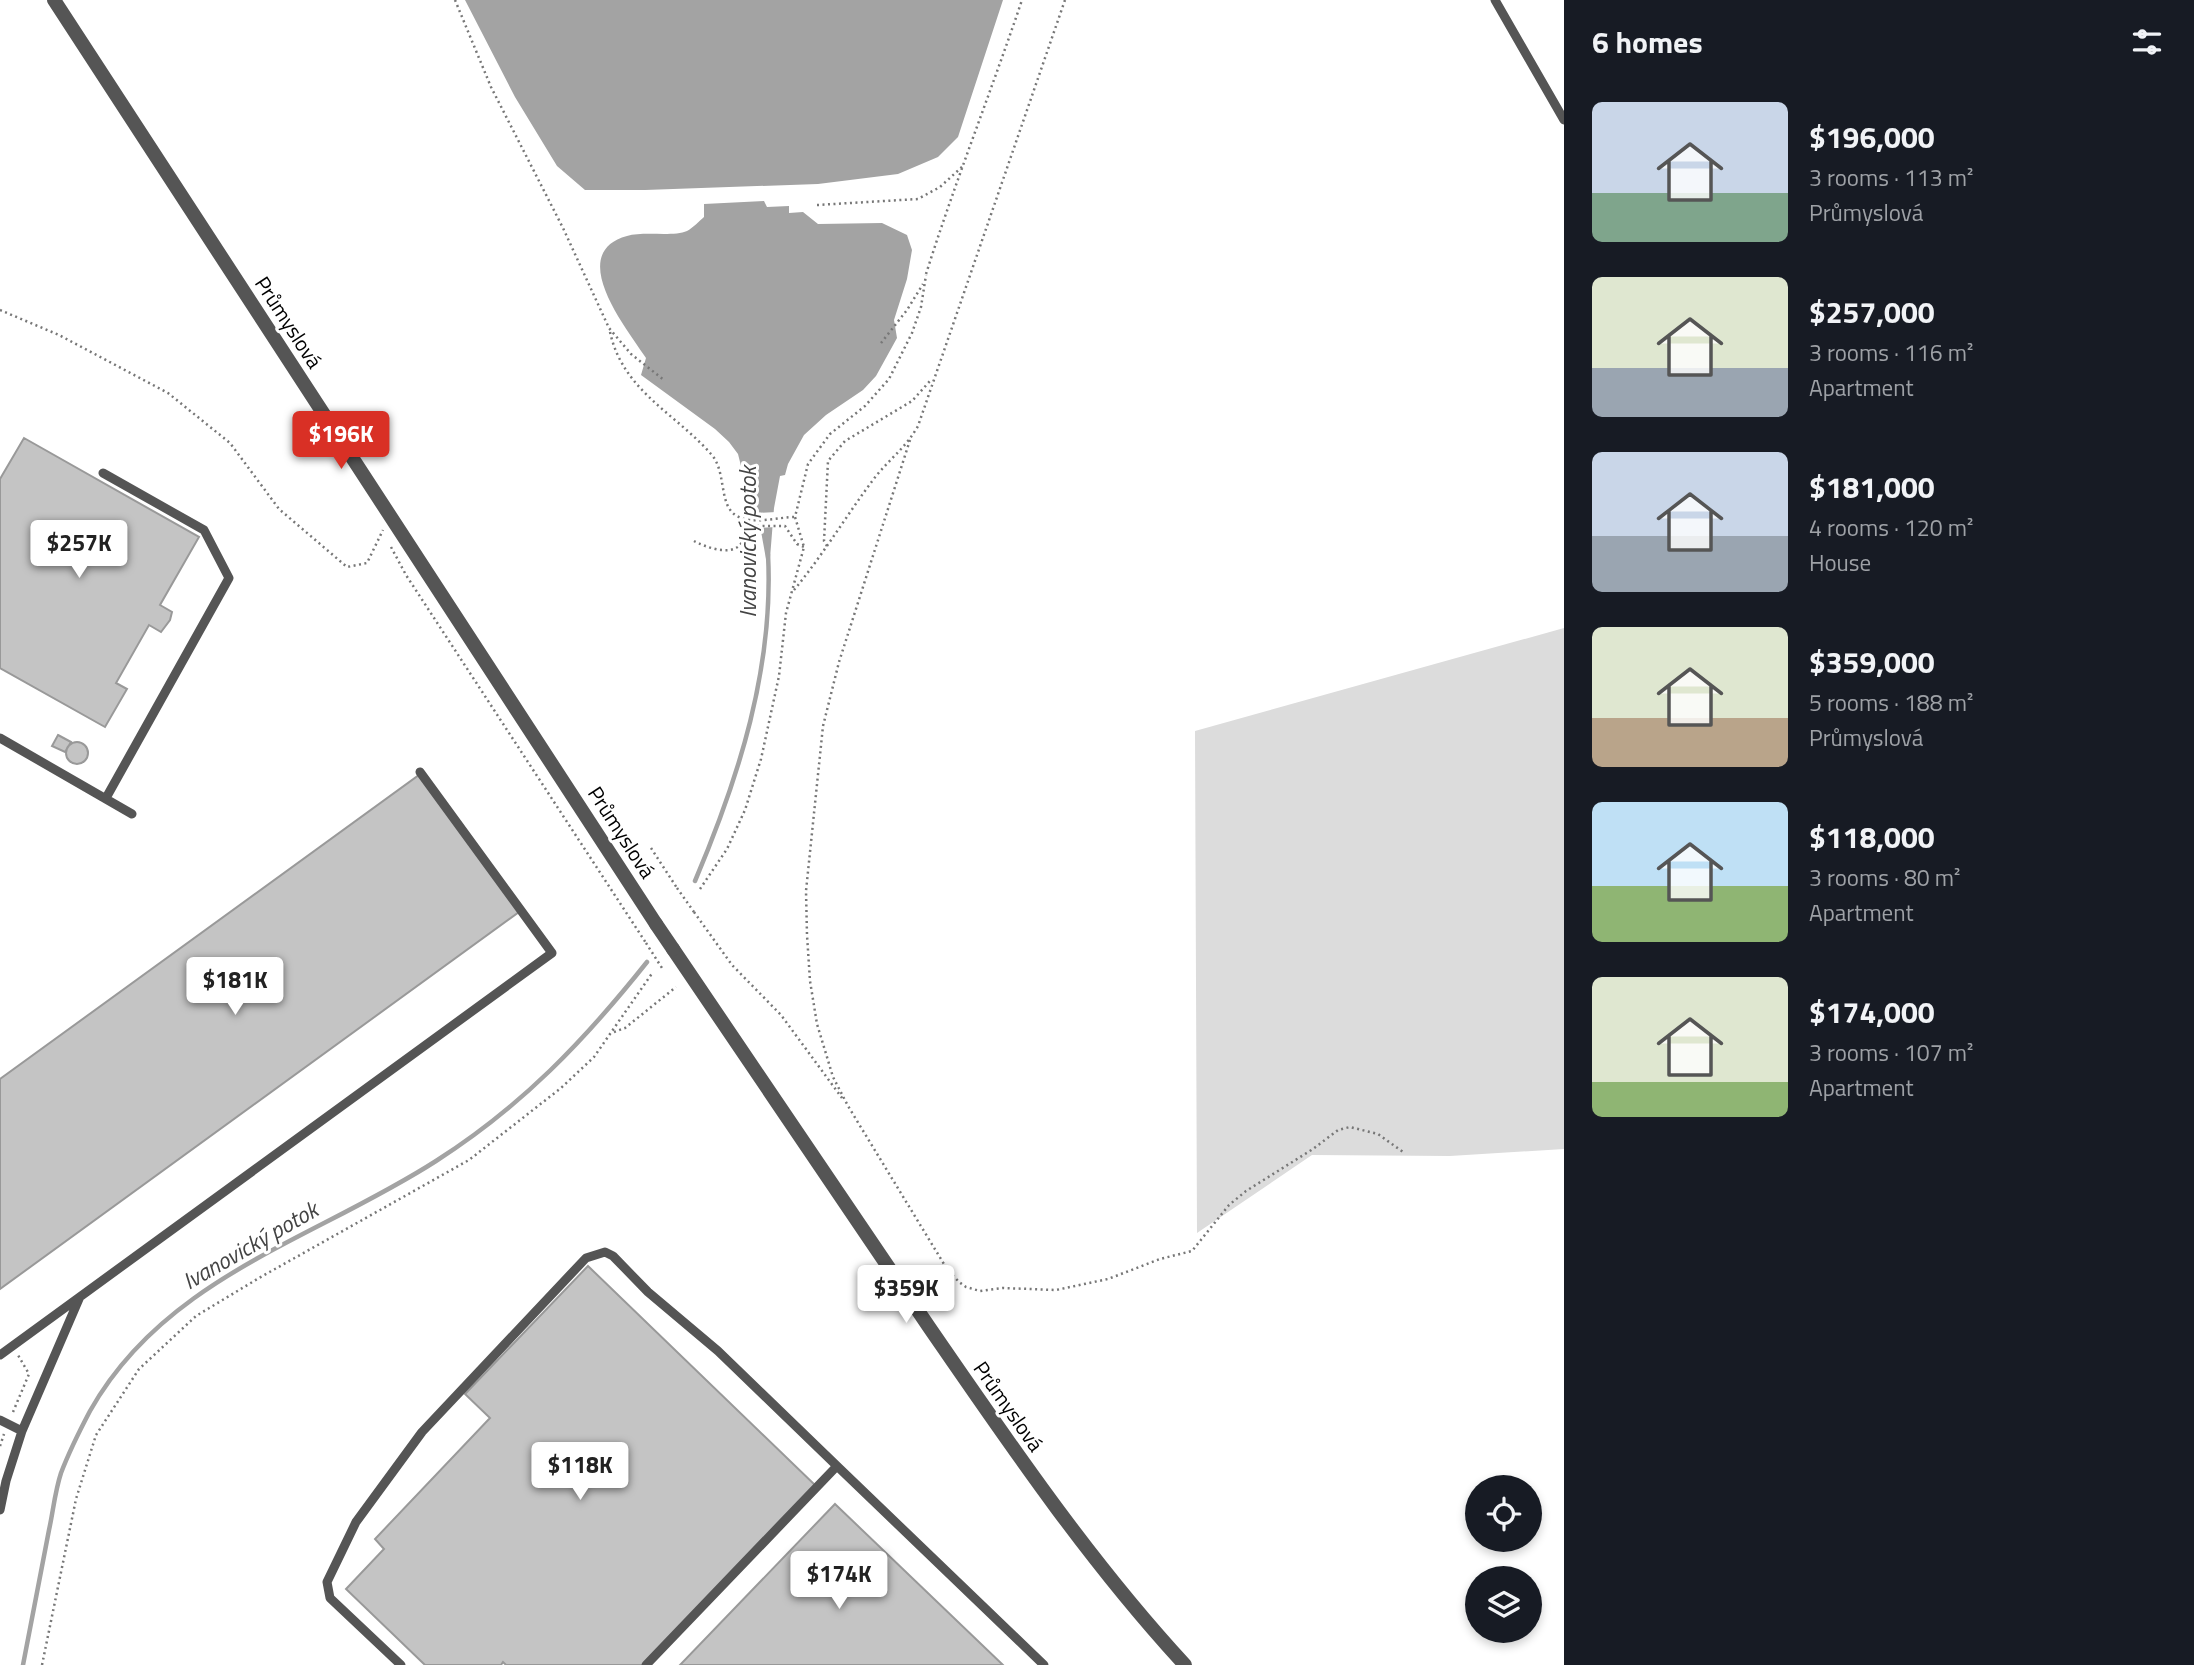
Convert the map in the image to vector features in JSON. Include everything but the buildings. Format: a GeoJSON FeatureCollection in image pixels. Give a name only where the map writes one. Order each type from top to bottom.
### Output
{"type":"FeatureCollection","features":[{"type":"Feature","properties":{"kind":"street","name":"Průmyslová"},"geometry":{"type":"LineString","coordinates":[[54,0],[656,924],[838,1194],[1023,1463],[1119,1587],[1185,1665]]}},
{"type":"Feature","properties":{"kind":"lane"},"geometry":{"type":"LineString","coordinates":[[1495,0],[1564,120]]}},
{"type":"Feature","properties":{"kind":"lane"},"geometry":{"type":"LineString","coordinates":[[103,473],[204,530],[229,578],[106,798]]}},
{"type":"Feature","properties":{"kind":"lane"},"geometry":{"type":"LineString","coordinates":[[0,738],[132,814]]}},
{"type":"Feature","properties":{"kind":"lane"},"geometry":{"type":"LineString","coordinates":[[0,1355],[552,953],[420,772]]}},
{"type":"Feature","properties":{"kind":"lane"},"geometry":{"type":"LineString","coordinates":[[401,1665],[330,1598],[327,1582],[356,1522],[422,1432],[586,1258],[605,1252],[613,1256],[648,1292],[718,1351],[1044,1665]]}},
{"type":"Feature","properties":{"kind":"lane"},"geometry":{"type":"LineString","coordinates":[[0,1510],[22,1431],[80,1298]]}},
{"type":"Feature","properties":{"kind":"lane"},"geometry":{"type":"LineString","coordinates":[[4,1422],[22,1431]]}},
{"type":"Feature","properties":{"kind":"lane"},"geometry":{"type":"LineString","coordinates":[[646,1665],[837,1466]]}},
{"type":"Feature","properties":{"kind":"path"},"geometry":{"type":"LineString","coordinates":[[455,0],[491,88],[563,228],[631,377],[655,404],[689,432],[716,460],[730,512],[737,517],[754,519],[795,517]]}},
{"type":"Feature","properties":{"kind":"path"},"geometry":{"type":"LineString","coordinates":[[881,343],[915,299],[926,275],[946,211],[1022,0]]}},
{"type":"Feature","properties":{"kind":"path"},"geometry":{"type":"LineString","coordinates":[[848,1106],[825,1054],[810,981],[806,902],[823,726],[839,662],[910,440],[926,404],[1065,0]]}},
{"type":"Feature","properties":{"kind":"path"},"geometry":{"type":"LineString","coordinates":[[817,205],[918,199],[940,187],[965,164]]}},
{"type":"Feature","properties":{"kind":"path"},"geometry":{"type":"LineString","coordinates":[[700,889],[727,849],[746,810],[774,707],[786,613],[804,547],[795,517],[804,472],[813,454],[830,433],[865,407],[900,360],[921,307],[926,275]]}},
{"type":"Feature","properties":{"kind":"path"},"geometry":{"type":"LineString","coordinates":[[0,310],[60,335],[168,393],[230,443],[279,509],[346,567],[366,563],[384,527]]}},
{"type":"Feature","properties":{"kind":"path"},"geometry":{"type":"LineString","coordinates":[[609,328],[631,354],[663,380]]}},
{"type":"Feature","properties":{"kind":"path"},"geometry":{"type":"LineString","coordinates":[[827,546],[824,541],[828,461],[845,441],[912,401],[933,379]]}},
{"type":"Feature","properties":{"kind":"path"},"geometry":{"type":"LineString","coordinates":[[792,592],[816,564],[877,474],[910,440]]}},
{"type":"Feature","properties":{"kind":"path"},"geometry":{"type":"LineString","coordinates":[[694,541],[712,550],[736,548],[747,529],[778,525],[785,526],[797,544],[804,547]]}},
{"type":"Feature","properties":{"kind":"path"},"geometry":{"type":"LineString","coordinates":[[651,848],[732,965],[781,1015],[848,1106],[947,1269],[967,1287],[980,1291],[1056,1290],[1108,1279],[1192,1251],[1229,1205],[1338,1130],[1350,1127],[1378,1134],[1403,1152]]}},
{"type":"Feature","properties":{"kind":"path"},"geometry":{"type":"LineString","coordinates":[[646,943],[662,968]]}},
{"type":"Feature","properties":{"kind":"path"},"geometry":{"type":"LineString","coordinates":[[42,1665],[76,1499],[96,1435],[139,1369],[196,1316],[469,1160],[561,1088],[594,1057],[653,972]]}},
{"type":"Feature","properties":{"kind":"path"},"geometry":{"type":"LineString","coordinates":[[611,1034],[625,1028],[676,987]]}},
{"type":"Feature","properties":{"kind":"path"},"geometry":{"type":"LineString","coordinates":[[0,1446],[4,1422],[29,1374],[11,1347]]}},
{"type":"Feature","properties":{"kind":"shaded area"},"geometry":{"type":"Polygon","coordinates":[[[465,0],[1003,0],[958,137],[938,157],[898,174],[818,184],[585,190],[557,166],[515,97],[465,0]]]}},
{"type":"Feature","properties":{"kind":"shaded area"},"geometry":{"type":"Polygon","coordinates":[[[764,201],[767,207],[789,206],[789,213],[803,212],[818,224],[882,223],[907,235],[912,250],[907,279],[894,320],[897,338],[876,376],[863,390],[826,415],[804,435],[785,475],[780,476],[770,558],[766,559],[757,509],[748,478],[744,478],[738,454],[715,429],[641,375],[646,358],[615,311],[601,274],[601,258],[609,245],[627,236],[687,231],[704,217],[704,204],[764,201]]]}},
{"type":"Feature","properties":{"kind":"shaded area"},"geometry":{"type":"Polygon","coordinates":[[[1564,628],[1564,1149],[1450,1156],[1312,1155],[1197,1233],[1195,731],[1564,628]]]}},
{"type":"Feature","properties":{"kind":"pier"},"geometry":{"type":"Polygon","coordinates":[[[777,512],[777,527],[757,528],[754,513],[777,512]]]}},
{"type":"Feature","properties":{"kind":"waterway","name":"Ivanovický potok"},"geometry":{"type":"LineString","coordinates":[[695,881],[726,802],[750,721],[765,639],[768,554]]}},
{"type":"Feature","properties":{"kind":"waterway","name":"Ivanovický potok"},"geometry":{"type":"LineString","coordinates":[[23,1665],[61,1473],[90,1411],[121,1365],[159,1326],[201,1294],[246,1265],[436,1161],[496,1118],[524,1095],[575,1045],[647,962]]}}]}
